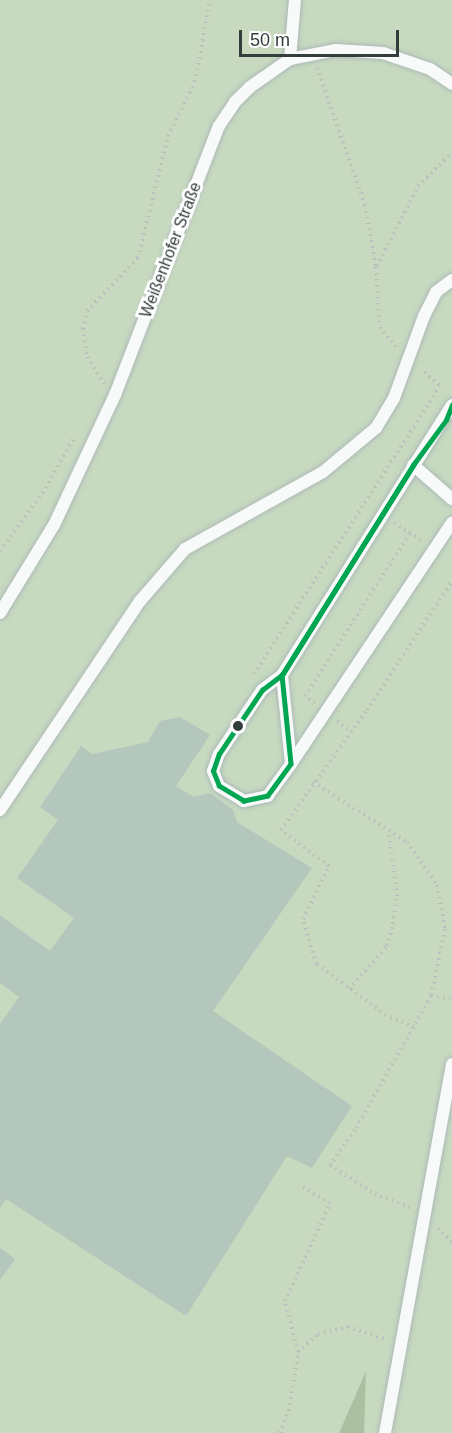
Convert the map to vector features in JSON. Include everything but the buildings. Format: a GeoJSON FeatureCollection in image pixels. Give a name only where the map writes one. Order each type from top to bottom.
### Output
{"type":"FeatureCollection","features":[{"type":"Feature","properties":{"kind":"lane"},"geometry":{"type":"LineString","coordinates":[[290,60],[295,0]]}},
{"type":"Feature","properties":{"kind":"lane","name":"Weißenhofer Straße"},"geometry":{"type":"LineString","coordinates":[[0,613],[54,525],[115,395],[219,126],[250,87],[290,60],[312,53],[383,53],[430,69],[452,84]]}},
{"type":"Feature","properties":{"kind":"lane"},"geometry":{"type":"LineString","coordinates":[[0,810],[140,601],[185,549],[322,472],[355,448],[376,428],[394,398],[407,357],[436,292],[452,280]]}},
{"type":"Feature","properties":{"kind":"lane"},"geometry":{"type":"LineString","coordinates":[[452,405],[446,420],[413,465],[282,675],[262,690],[219,754],[213,771],[219,786],[244,801],[256,801],[268,796],[436,550],[452,523]]}},
{"type":"Feature","properties":{"kind":"lane"},"geometry":{"type":"LineString","coordinates":[[413,465],[452,500]]}},
{"type":"Feature","properties":{"kind":"lane"},"geometry":{"type":"LineString","coordinates":[[282,675],[291,764]]}},
{"type":"Feature","properties":{"kind":"lane"},"geometry":{"type":"LineString","coordinates":[[385,1433],[452,1064]]}},
{"type":"Feature","properties":{"kind":"path"},"geometry":{"type":"LineString","coordinates":[[115,395],[97,377],[86,354],[83,329],[87,311],[138,258],[168,136],[195,82],[210,0]]}},
{"type":"Feature","properties":{"kind":"path"},"geometry":{"type":"LineString","coordinates":[[248,683],[439,385],[407,357],[380,327],[376,267],[356,173],[312,53]]}},
{"type":"Feature","properties":{"kind":"path"},"geometry":{"type":"LineString","coordinates":[[376,267],[418,186],[452,153]]}},
{"type":"Feature","properties":{"kind":"path"},"geometry":{"type":"LineString","coordinates":[[0,551],[46,488],[77,433]]}},
{"type":"Feature","properties":{"kind":"path"},"geometry":{"type":"LineString","coordinates":[[364,504],[436,550]]}},
{"type":"Feature","properties":{"kind":"path"},"geometry":{"type":"LineString","coordinates":[[351,732],[306,696],[410,533]]}},
{"type":"Feature","properties":{"kind":"path"},"geometry":{"type":"LineString","coordinates":[[414,1027],[386,1015],[316,964],[303,919],[329,866],[280,830],[351,732],[452,581]]}},
{"type":"Feature","properties":{"kind":"path"},"geometry":{"type":"LineString","coordinates":[[313,782],[406,842],[437,885],[445,929],[431,996],[356,1130],[330,1165],[375,1194],[424,1213]]}},
{"type":"Feature","properties":{"kind":"path"},"geometry":{"type":"LineString","coordinates":[[349,989],[387,946],[393,924],[397,896],[389,830]]}},
{"type":"Feature","properties":{"kind":"path"},"geometry":{"type":"LineString","coordinates":[[431,996],[452,999]]}},
{"type":"Feature","properties":{"kind":"path"},"geometry":{"type":"LineString","coordinates":[[280,1433],[290,1405],[298,1352],[285,1301],[330,1203],[301,1186]]}},
{"type":"Feature","properties":{"kind":"path"},"geometry":{"type":"LineString","coordinates":[[298,1352],[318,1334],[348,1327],[401,1343]]}},
{"type":"Feature","properties":{"kind":"green space"},"geometry":{"type":"Polygon","coordinates":[[[0,0],[452,0],[452,1433],[364,1433],[365,1373],[339,1433],[0,1433],[0,0]]]}},
{"type":"Feature","properties":{"kind":"green space"},"geometry":{"type":"Polygon","coordinates":[[[366,1371],[364,1433],[339,1433],[366,1371]]]}},
{"type":"Feature","properties":{"kind":"transit line"},"geometry":{"type":"LineString","coordinates":[[413,465],[446,420],[452,405]]}},
{"type":"Feature","properties":{"kind":"transit line"},"geometry":{"type":"LineString","coordinates":[[282,675],[413,465]]}},
{"type":"Feature","properties":{"kind":"transit line"},"geometry":{"type":"LineString","coordinates":[[282,675],[413,465]]}},
{"type":"Feature","properties":{"kind":"transit line"},"geometry":{"type":"LineString","coordinates":[[282,675],[291,764],[268,796],[244,801],[219,786],[213,771],[219,754],[262,690],[282,675]]}}]}
